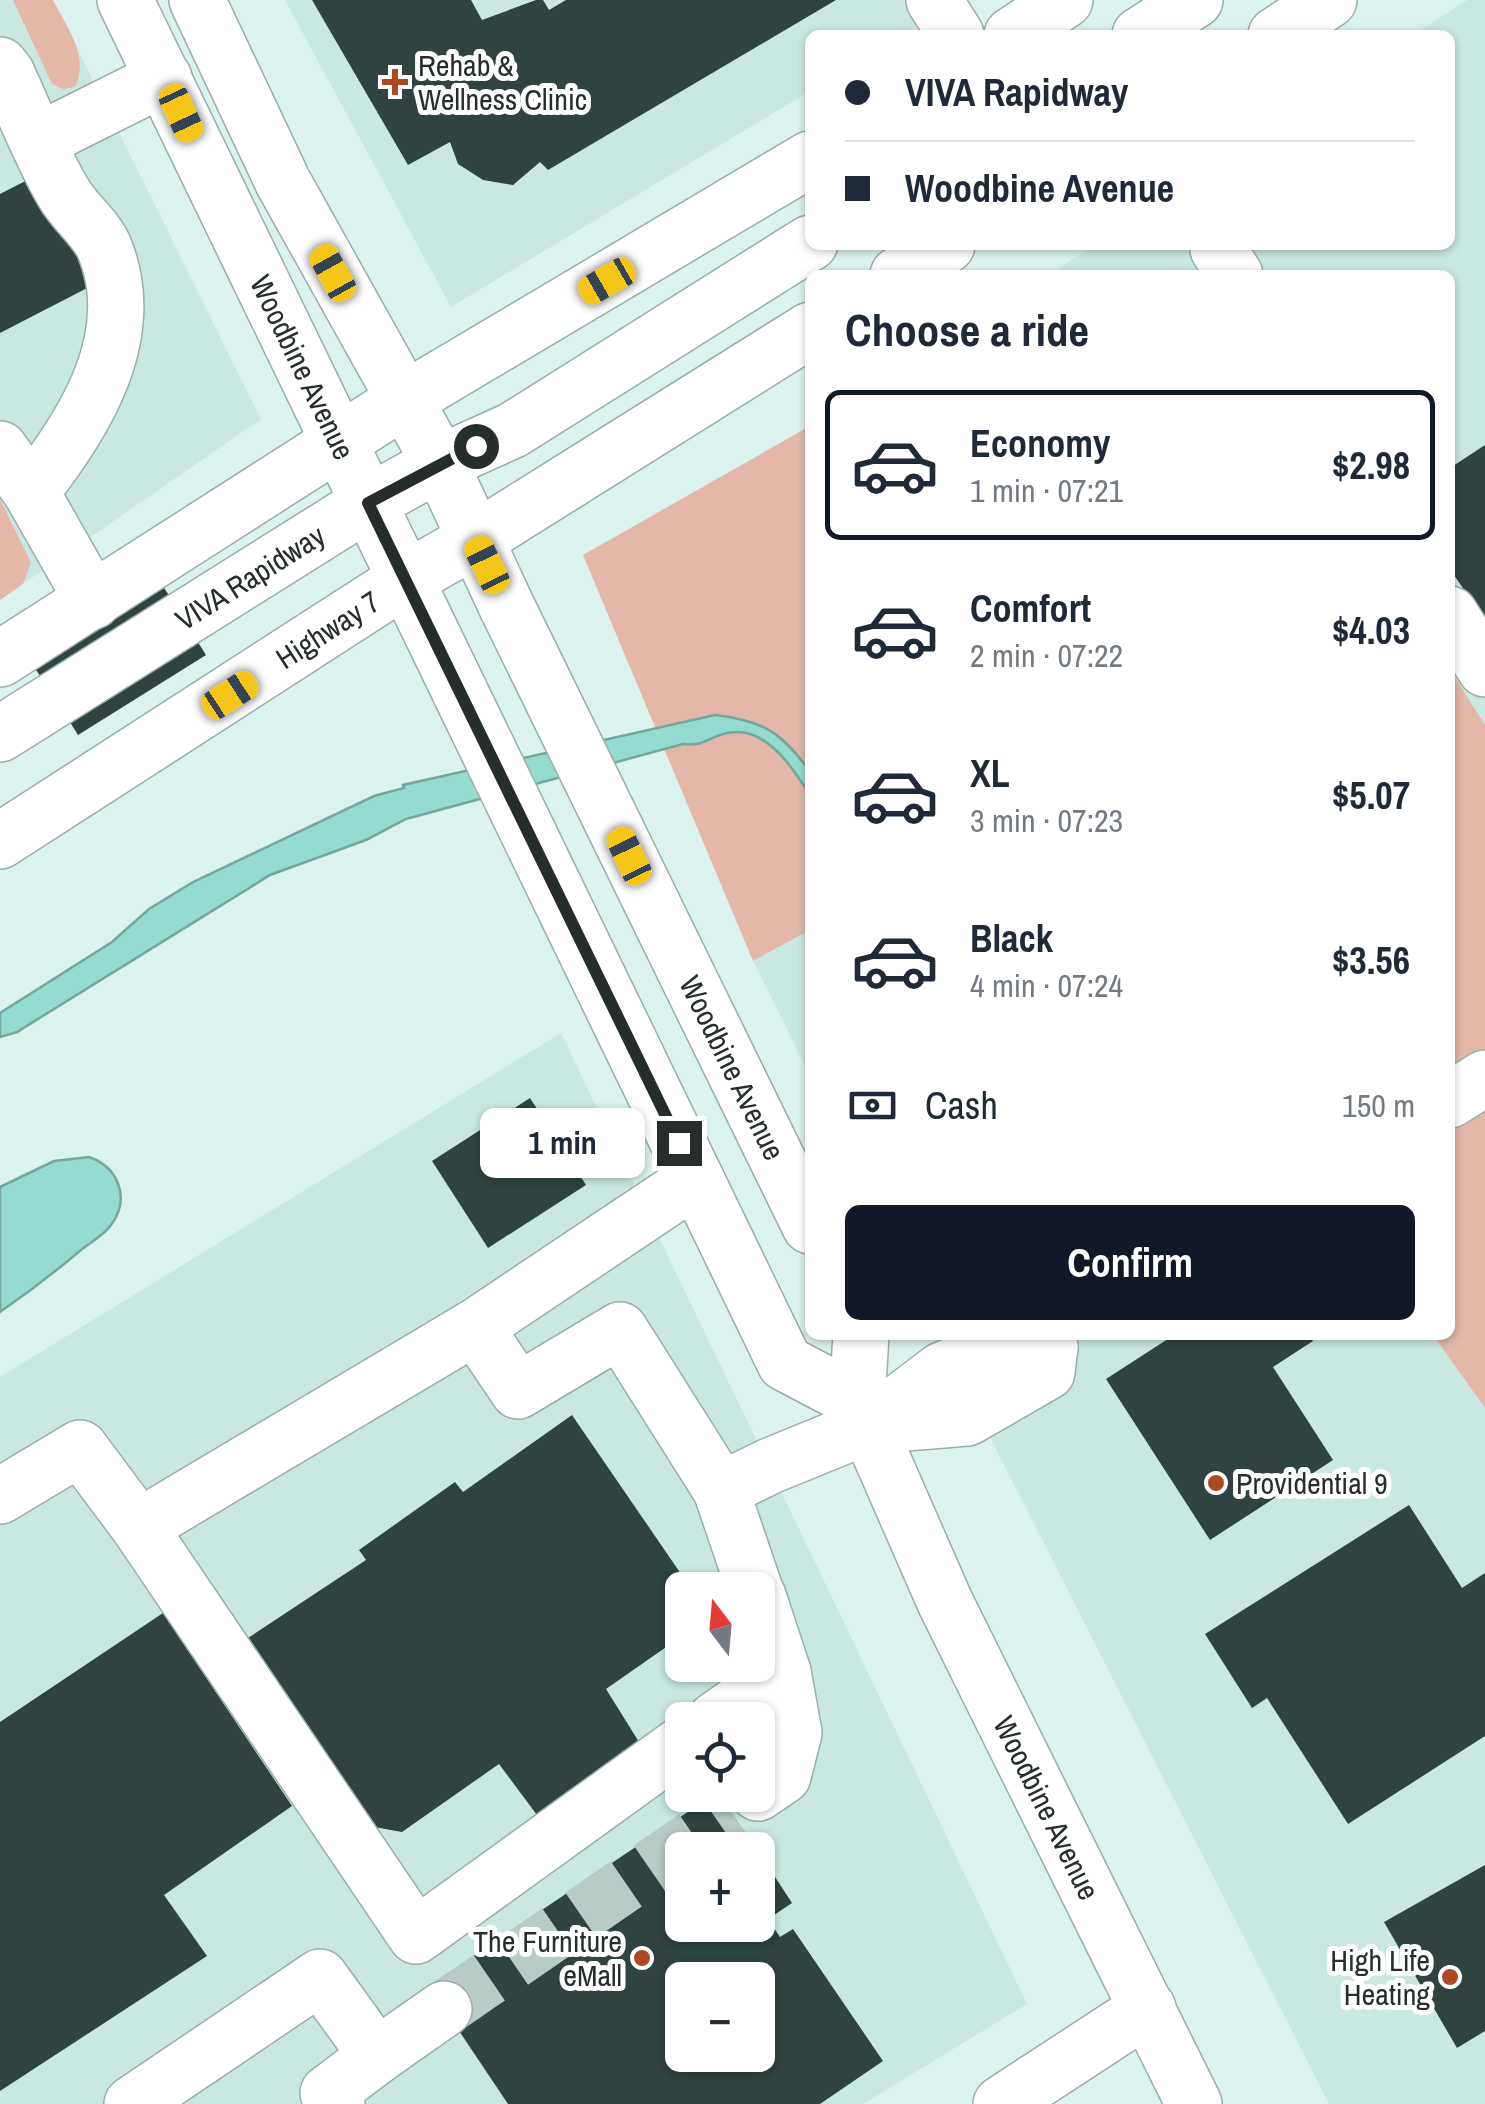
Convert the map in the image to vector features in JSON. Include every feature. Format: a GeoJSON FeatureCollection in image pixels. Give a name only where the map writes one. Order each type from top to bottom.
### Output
{"type":"FeatureCollection","features":[{"type":"Feature","properties":{"kind":"main road","name":"Woodbine Avenue"},"geometry":{"type":"LineString","coordinates":[[125,0],[786,1362],[862,1413]]}},
{"type":"Feature","properties":{"kind":"main road","name":"Woodbine Avenue"},"geometry":{"type":"LineString","coordinates":[[197,0],[284,182],[440,463],[805,1216]]}},
{"type":"Feature","properties":{"kind":"main road"},"geometry":{"type":"LineString","coordinates":[[934,0],[953,30]]}},
{"type":"Feature","properties":{"kind":"main road"},"geometry":{"type":"LineString","coordinates":[[1020,30],[1065,0]]}},
{"type":"Feature","properties":{"kind":"main road"},"geometry":{"type":"LineString","coordinates":[[1148,30],[1195,0]]}},
{"type":"Feature","properties":{"kind":"main road"},"geometry":{"type":"LineString","coordinates":[[1284,30],[1329,0]]}},
{"type":"Feature","properties":{"kind":"main road"},"geometry":{"type":"LineString","coordinates":[[2,58],[64,195],[104,245],[118,299],[108,366],[66,447],[31,492]]}},
{"type":"Feature","properties":{"kind":"main road"},"geometry":{"type":"LineString","coordinates":[[38,141],[164,78]]}},
{"type":"Feature","properties":{"kind":"main road"},"geometry":{"type":"LineString","coordinates":[[0,659],[406,398],[805,162]]}},
{"type":"Feature","properties":{"kind":"main road","name":"VIVA Rapidway"},"geometry":{"type":"LineString","coordinates":[[0,734],[368,503],[440,463],[513,430],[805,246]]}},
{"type":"Feature","properties":{"kind":"main road"},"geometry":{"type":"LineString","coordinates":[[906,270],[939,250]]}},
{"type":"Feature","properties":{"kind":"main road","name":"Highway 7"},"geometry":{"type":"LineString","coordinates":[[0,841],[406,580],[805,333]]}},
{"type":"Feature","properties":{"kind":"main road"},"geometry":{"type":"LineString","coordinates":[[0,449],[31,492],[93,601]]}},
{"type":"Feature","properties":{"kind":"main road"},"geometry":{"type":"LineString","coordinates":[[1455,622],[1485,669]]}},
{"type":"Feature","properties":{"kind":"main road"},"geometry":{"type":"LineString","coordinates":[[139,1527],[474,1327],[696,1178]]}},
{"type":"Feature","properties":{"kind":"main road"},"geometry":{"type":"LineString","coordinates":[[474,1327],[518,1391],[620,1330],[722,1490],[749,1572]]}},
{"type":"Feature","properties":{"kind":"main road","name":"Woodbine Avenue"},"geometry":{"type":"LineString","coordinates":[[861,1340],[862,1413],[945,1602],[1194,2104]]}},
{"type":"Feature","properties":{"kind":"main road"},"geometry":{"type":"LineString","coordinates":[[722,1490],[862,1413],[967,1418],[1047,1372],[1060,1341]]}},
{"type":"Feature","properties":{"kind":"main road"},"geometry":{"type":"LineString","coordinates":[[0,1496],[80,1448],[139,1527],[416,1936],[665,1756]]}},
{"type":"Feature","properties":{"kind":"main road"},"geometry":{"type":"LineString","coordinates":[[775,1649],[794,1733],[783,1776],[775,1781]]}},
{"type":"Feature","properties":{"kind":"main road"},"geometry":{"type":"LineString","coordinates":[[741,1702],[783,1672]]}},
{"type":"Feature","properties":{"kind":"main road"},"geometry":{"type":"LineString","coordinates":[[132,2104],[320,1978],[377,2056]]}},
{"type":"Feature","properties":{"kind":"main road"},"geometry":{"type":"LineString","coordinates":[[325,2100],[377,2056],[444,2008]]}},
{"type":"Feature","properties":{"kind":"main road"},"geometry":{"type":"LineString","coordinates":[[1001,2104],[1148,2008]]}},
{"type":"Feature","properties":{"kind":"shaded area"},"geometry":{"type":"Polygon","coordinates":[[[0,0],[53,0],[261,419],[23,584],[0,539],[0,0]]]}},
{"type":"Feature","properties":{"kind":"shaded area"},"geometry":{"type":"Polygon","coordinates":[[[13,0],[53,0],[78,53],[79,76],[75,87],[63,89],[52,84],[13,0]]]}},
{"type":"Feature","properties":{"kind":"shaded area"},"geometry":{"type":"Polygon","coordinates":[[[285,0],[961,0],[911,30],[805,30],[805,94],[451,307],[285,0]]]}},
{"type":"Feature","properties":{"kind":"shaded area"},"geometry":{"type":"Polygon","coordinates":[[[1467,0],[1485,0],[1485,725],[1455,678],[1455,270],[1056,270],[1086,250],[1455,250],[1455,30],[1421,30],[1467,0]]]}},
{"type":"Feature","properties":{"kind":"shaded area"},"geometry":{"type":"Polygon","coordinates":[[[805,429],[805,933],[753,961],[583,555],[805,429]]]}},
{"type":"Feature","properties":{"kind":"shaded area"},"geometry":{"type":"Polygon","coordinates":[[[0,499],[31,563],[23,584],[0,600],[0,499]]]}},
{"type":"Feature","properties":{"kind":"shaded area"},"geometry":{"type":"Polygon","coordinates":[[[1455,678],[1485,725],[1485,1408],[1437,1340],[1455,1340],[1455,678]]]}},
{"type":"Feature","properties":{"kind":"shaded area"},"geometry":{"type":"Polygon","coordinates":[[[715,715],[747,721],[770,731],[805,765],[805,788],[784,758],[762,739],[735,732],[406,819],[366,840],[270,875],[17,1032],[0,1037],[0,1013],[112,942],[149,909],[193,882],[374,796],[404,788],[403,785],[715,715]]]}},
{"type":"Feature","properties":{"kind":"shaded area"},"geometry":{"type":"Polygon","coordinates":[[[805,933],[805,1066],[753,961],[805,933]]]}},
{"type":"Feature","properties":{"kind":"shaded area"},"geometry":{"type":"Polygon","coordinates":[[[561,1033],[1027,2004],[863,2104],[0,2104],[0,1377],[561,1033]]]}},
{"type":"Feature","properties":{"kind":"shaded area"},"geometry":{"type":"Polygon","coordinates":[[[89,1157],[114,1176],[120,1194],[117,1215],[101,1235],[0,1312],[0,1187],[54,1161],[89,1157]]]}},
{"type":"Feature","properties":{"kind":"shaded area"},"geometry":{"type":"Polygon","coordinates":[[[941,1340],[1437,1340],[1485,1408],[1485,2104],[1329,2104],[941,1340]]]}},
{"type":"Feature","properties":{"kind":"building"},"geometry":{"type":"Polygon","coordinates":[[[312,0],[471,0],[482,20],[536,0],[543,0],[549,10],[566,0],[836,0],[548,170],[540,162],[513,185],[483,180],[458,164],[450,142],[408,165],[312,0]]]}},
{"type":"Feature","properties":{"kind":"building"},"geometry":{"type":"Polygon","coordinates":[[[41,173],[95,284],[0,333],[0,194],[41,173]]]}},
{"type":"Feature","properties":{"kind":"building"},"geometry":{"type":"Polygon","coordinates":[[[1485,445],[1485,621],[1455,576],[1455,465],[1485,445]]]}},
{"type":"Feature","properties":{"kind":"building"},"geometry":{"type":"Polygon","coordinates":[[[162,585],[177,607],[49,689],[34,667],[162,585]]]}},
{"type":"Feature","properties":{"kind":"building"},"geometry":{"type":"Polygon","coordinates":[[[191,631],[206,655],[78,735],[63,711],[191,631]]]}},
{"type":"Feature","properties":{"kind":"building"},"geometry":{"type":"Polygon","coordinates":[[[530,1098],[586,1185],[488,1248],[432,1161],[530,1098]]]}},
{"type":"Feature","properties":{"kind":"building"},"geometry":{"type":"Polygon","coordinates":[[[1166,1340],[1312,1340],[1273,1367],[1333,1460],[1210,1540],[1106,1379],[1166,1340]]]}},
{"type":"Feature","properties":{"kind":"building"},"geometry":{"type":"Polygon","coordinates":[[[572,1415],[680,1572],[665,1572],[665,1648],[606,1689],[639,1742],[537,1815],[499,1764],[402,1832],[358,1824],[236,1646],[366,1560],[359,1550],[455,1482],[463,1492],[572,1415]]]}},
{"type":"Feature","properties":{"kind":"building"},"geometry":{"type":"Polygon","coordinates":[[[1409,1505],[1462,1588],[1485,1573],[1485,1736],[1348,1824],[1267,1698],[1252,1708],[1205,1634],[1409,1505]]]}},
{"type":"Feature","properties":{"kind":"building"},"geometry":{"type":"Polygon","coordinates":[[[163,1613],[292,1806],[164,1895],[207,1956],[0,2091],[0,1722],[163,1613]]]}},
{"type":"Feature","properties":{"kind":"building","name":"The Furniture eMall"},"geometry":{"type":"Polygon","coordinates":[[[688,1812],[731,1812],[745,1832],[665,1832],[665,1942],[775,1942],[775,1930],[780,1937],[793,1929],[883,2061],[820,2104],[508,2104],[429,1986],[688,1812]]]}},
{"type":"Feature","properties":{"kind":"building","name":"High Life Heating"},"geometry":{"type":"Polygon","coordinates":[[[1485,1865],[1485,2031],[1457,2048],[1384,1922],[1485,1865]]]}},
{"type":"Feature","properties":{"kind":"building","name":"The Furniture eMall"},"geometry":{"type":"Polygon","coordinates":[[[775,1877],[792,1903],[775,1914],[775,1877]]]}},
{"type":"Feature","properties":{"kind":"tunnel"},"geometry":{"type":"LineString","coordinates":[[444,2009],[731,1812]]}},
{"type":"Feature","properties":{"kind":"place","name":"Rehab & Wellness Clinic"},"geometry":{"type":"Point","coordinates":[395,82]}},
{"type":"Feature","properties":{"kind":"place","name":"Providential 9"},"geometry":{"type":"Point","coordinates":[1216,1483]}},
{"type":"Feature","properties":{"kind":"place","name":"The Furniture eMall"},"geometry":{"type":"Point","coordinates":[642,1958]}},
{"type":"Feature","properties":{"kind":"place","name":"High Life Heating"},"geometry":{"type":"Point","coordinates":[1450,1977]}},
{"type":"Feature","properties":{"kind":"route"},"geometry":{"type":"LineString","coordinates":[[476,446],[368,503],[679,1143]]}}]}
